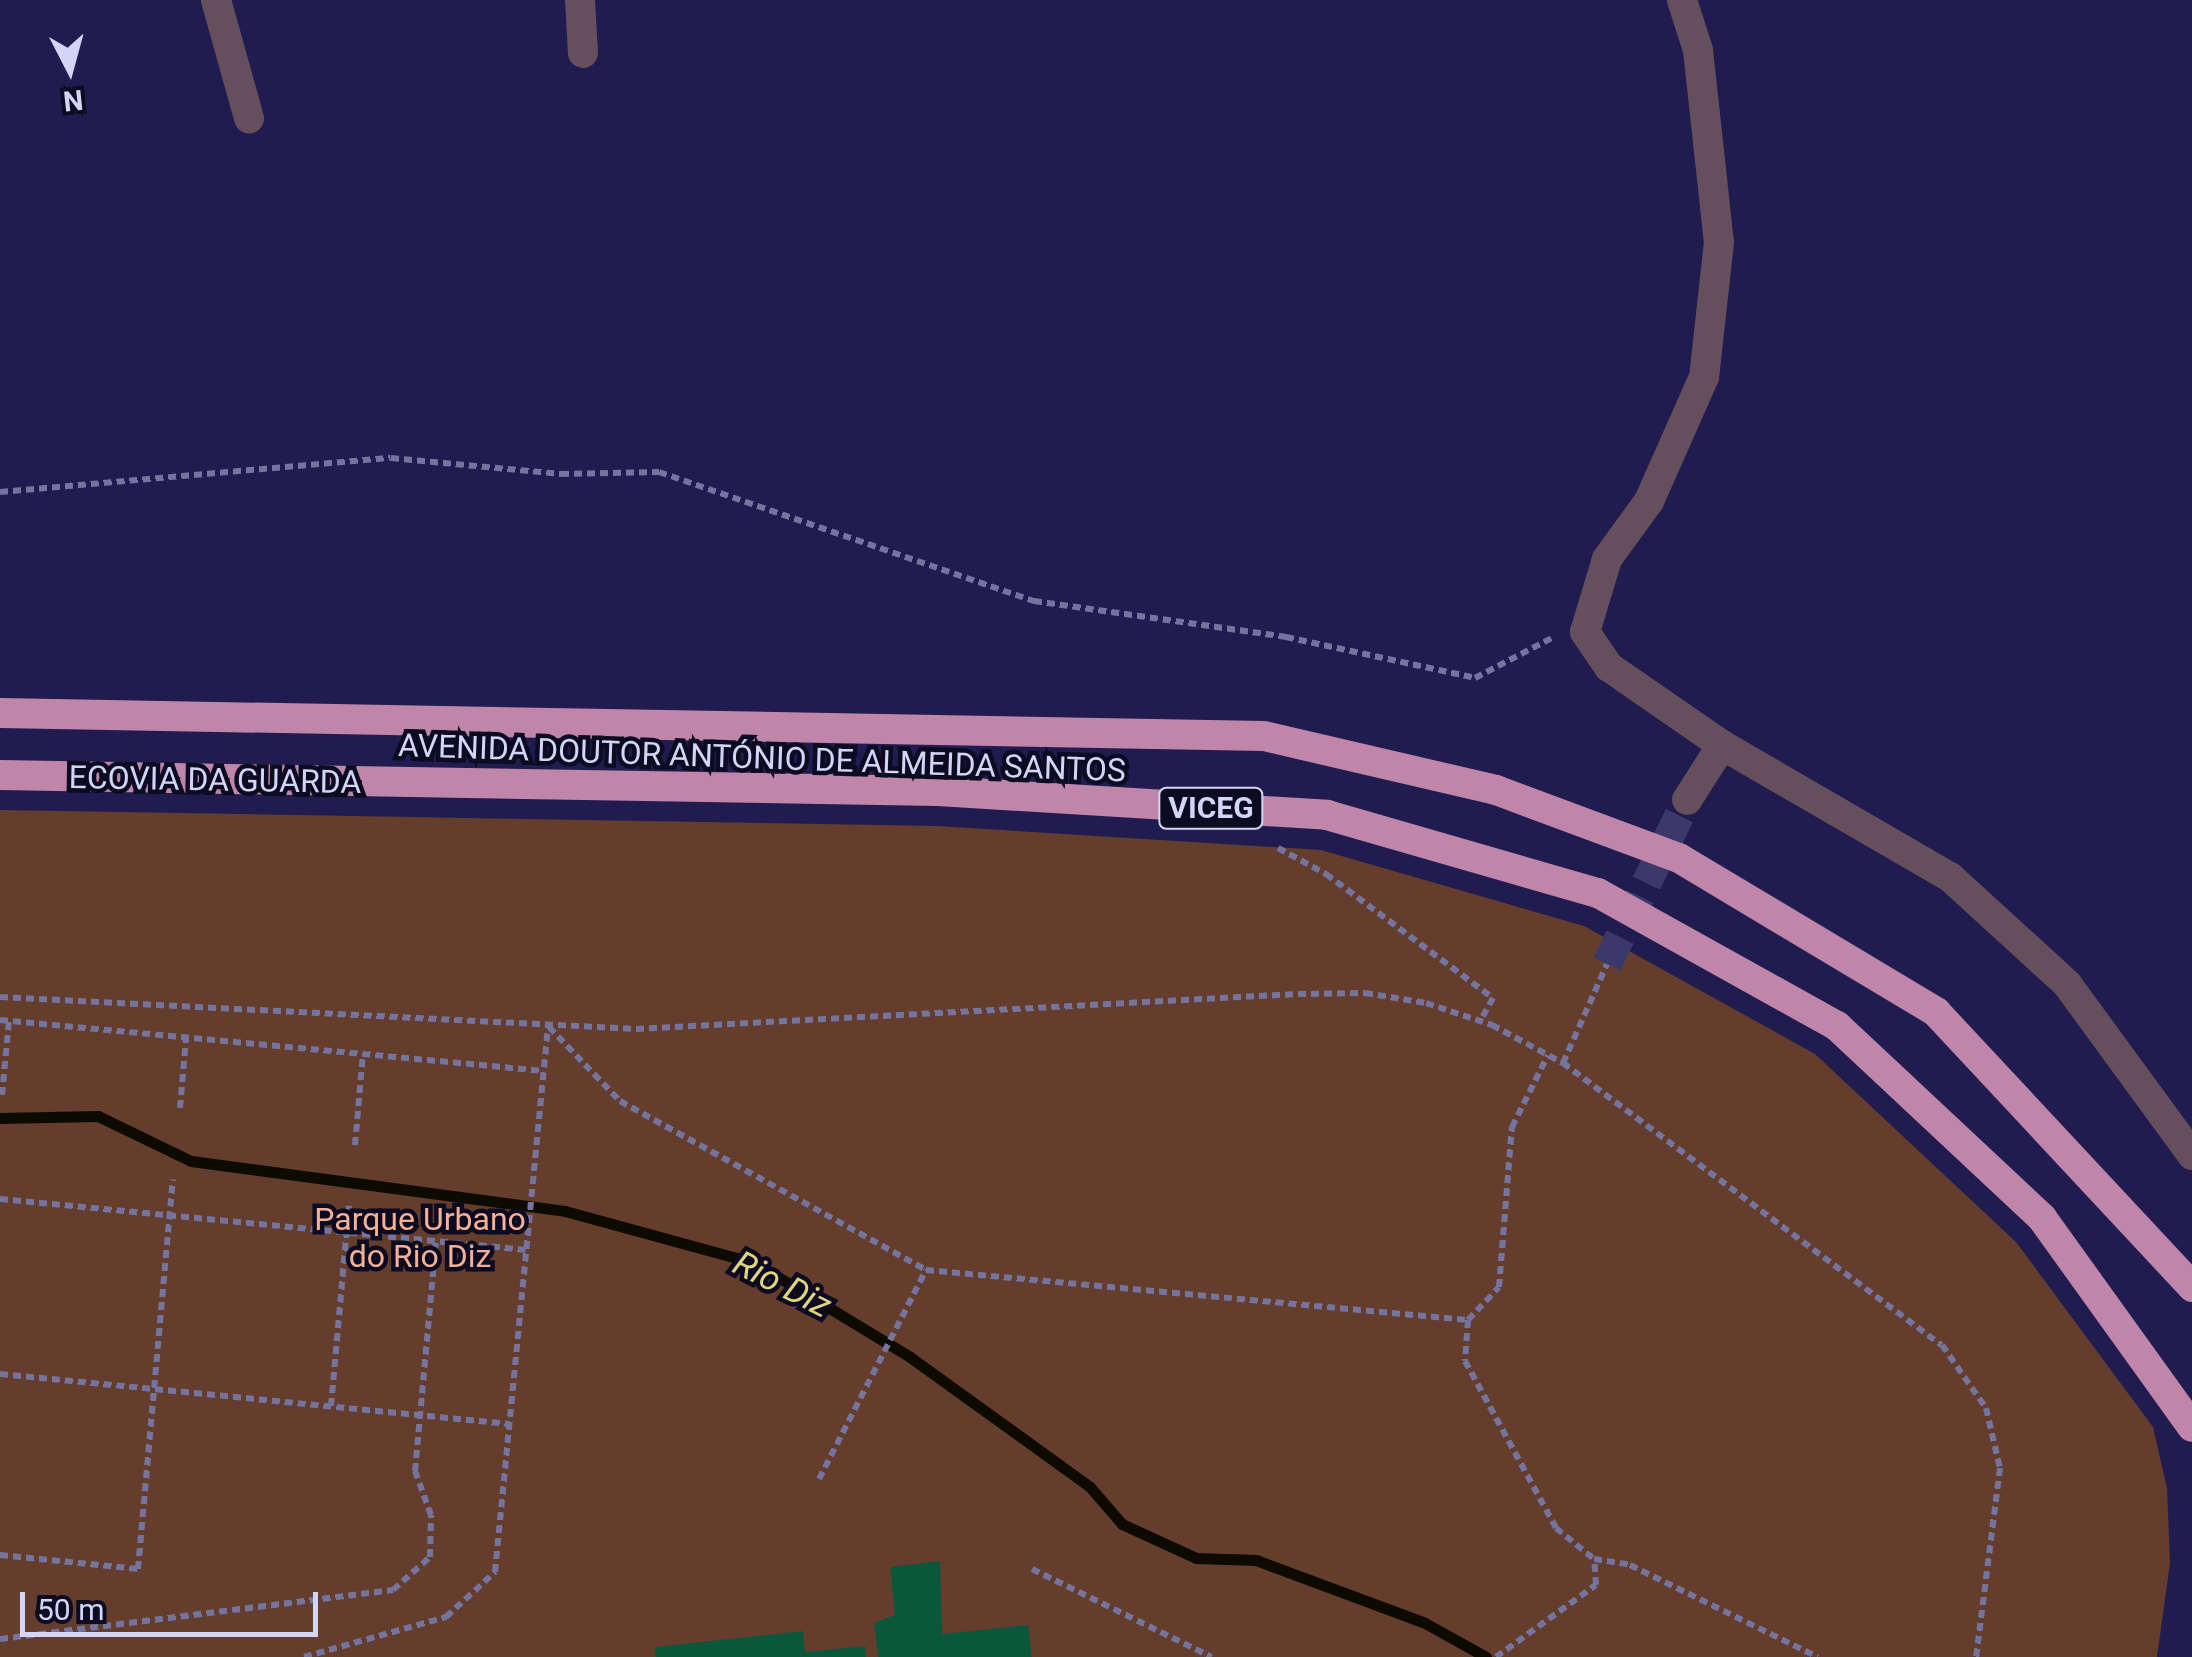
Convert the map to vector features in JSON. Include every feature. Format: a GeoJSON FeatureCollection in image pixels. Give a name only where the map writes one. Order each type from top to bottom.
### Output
{"type":"FeatureCollection","features":[{"type":"Feature","properties":{"kind":"highway","name":"AVENIDA DOUTOR ANTÓNIO DE ALMEIDA SANTOS"},"geometry":{"type":"LineString","coordinates":[[0,713],[1264,736],[1496,790],[1678,858],[1936,1012],[2192,1287]]}},
{"type":"Feature","properties":{"kind":"highway","name":"AVENIDA DOUTOR ANTÓNIO DE ALMEIDA SANTOS"},"geometry":{"type":"LineString","coordinates":[[0,774],[938,791],[1328,815],[1598,892],[1836,1026],[2042,1218],[2192,1427]]}},
{"type":"Feature","properties":{"kind":"street"},"geometry":{"type":"LineString","coordinates":[[216,0],[249,118]]}},
{"type":"Feature","properties":{"kind":"street"},"geometry":{"type":"LineString","coordinates":[[580,0],[582,53]]}},
{"type":"Feature","properties":{"kind":"street"},"geometry":{"type":"LineString","coordinates":[[1682,0],[1698,50],[1719,242],[1704,376],[1649,501],[1607,559],[1585,632],[1608,667],[1722,745],[1950,877],[2068,984],[2192,1154]]}},
{"type":"Feature","properties":{"kind":"street"},"geometry":{"type":"LineString","coordinates":[[1687,800],[1722,745]]}},
{"type":"Feature","properties":{"kind":"path"},"geometry":{"type":"LineString","coordinates":[[0,492],[392,458],[561,474],[660,472],[1034,601],[1342,648],[1475,678],[1537,640],[1585,632]]}},
{"type":"Feature","properties":{"kind":"path"},"geometry":{"type":"LineString","coordinates":[[1264,842],[1326,874],[1493,998],[1480,1021]]}},
{"type":"Feature","properties":{"kind":"path"},"geometry":{"type":"LineString","coordinates":[[1564,1063],[1607,964]]}},
{"type":"Feature","properties":{"kind":"path"},"geometry":{"type":"LineString","coordinates":[[0,997],[636,1030],[1365,993],[1426,1002],[1480,1021],[1564,1063],[1942,1345],[1986,1408],[2000,1468],[1976,1657]]}},
{"type":"Feature","properties":{"kind":"path"},"geometry":{"type":"LineString","coordinates":[[2,1095],[4,1020],[544,1072]]}},
{"type":"Feature","properties":{"kind":"path"},"geometry":{"type":"LineString","coordinates":[[304,1657],[446,1617],[495,1572],[548,1026]]}},
{"type":"Feature","properties":{"kind":"path"},"geometry":{"type":"LineString","coordinates":[[548,1026],[620,1101],[926,1270],[1468,1320]]}},
{"type":"Feature","properties":{"kind":"path"},"geometry":{"type":"LineString","coordinates":[[180,1108],[186,1038]]}},
{"type":"Feature","properties":{"kind":"path"},"geometry":{"type":"LineString","coordinates":[[355,1145],[363,1054]]}},
{"type":"Feature","properties":{"kind":"path"},"geometry":{"type":"LineString","coordinates":[[1548,1054],[1512,1127],[1499,1287],[1468,1320],[1465,1361],[1556,1528],[1594,1559],[1630,1565],[1818,1657]]}},
{"type":"Feature","properties":{"kind":"path"},"geometry":{"type":"LineString","coordinates":[[0,1556],[138,1569],[173,1180]]}},
{"type":"Feature","properties":{"kind":"path"},"geometry":{"type":"LineString","coordinates":[[0,1199],[527,1250]]}},
{"type":"Feature","properties":{"kind":"path"},"geometry":{"type":"LineString","coordinates":[[331,1406],[350,1206]]}},
{"type":"Feature","properties":{"kind":"path"},"geometry":{"type":"LineString","coordinates":[[0,1639],[393,1590],[430,1557],[431,1516],[415,1471],[436,1241]]}},
{"type":"Feature","properties":{"kind":"path"},"geometry":{"type":"LineString","coordinates":[[819,1478],[926,1270]]}},
{"type":"Feature","properties":{"kind":"path"},"geometry":{"type":"LineString","coordinates":[[0,1374],[510,1424]]}},
{"type":"Feature","properties":{"kind":"path"},"geometry":{"type":"LineString","coordinates":[[1496,1657],[1596,1585],[1594,1559]]}},
{"type":"Feature","properties":{"kind":"path"},"geometry":{"type":"LineString","coordinates":[[1032,1569],[1212,1657]]}},
{"type":"Feature","properties":{"kind":"green space","name":"Parque Urbano do Rio Diz"},"geometry":{"type":"Polygon","coordinates":[[[0,810],[937,826],[1321,850],[1584,926],[1815,1054],[2016,1242],[2153,1427],[2167,1488],[2170,1563],[2157,1657],[0,1657],[0,810]]]}},
{"type":"Feature","properties":{"kind":"building"},"geometry":{"type":"Polygon","coordinates":[[[940,1561],[942,1634],[1028,1625],[1032,1657],[878,1657],[874,1623],[895,1615],[890,1567],[940,1561]]]}},
{"type":"Feature","properties":{"kind":"building"},"geometry":{"type":"Polygon","coordinates":[[[803,1631],[805,1652],[865,1646],[866,1657],[656,1657],[655,1647],[803,1631]]]}},
{"type":"Feature","properties":{"kind":"waterway","name":"Rio Diz"},"geometry":{"type":"LineString","coordinates":[[0,1118],[98,1116],[191,1161],[565,1211],[755,1263],[910,1357],[1090,1487],[1122,1524],[1196,1558],[1256,1560],[1425,1623],[1486,1657]]}},
{"type":"Feature","properties":{"kind":"tunnel"},"geometry":{"type":"LineString","coordinates":[[1607,964],[1687,800]]}}]}
